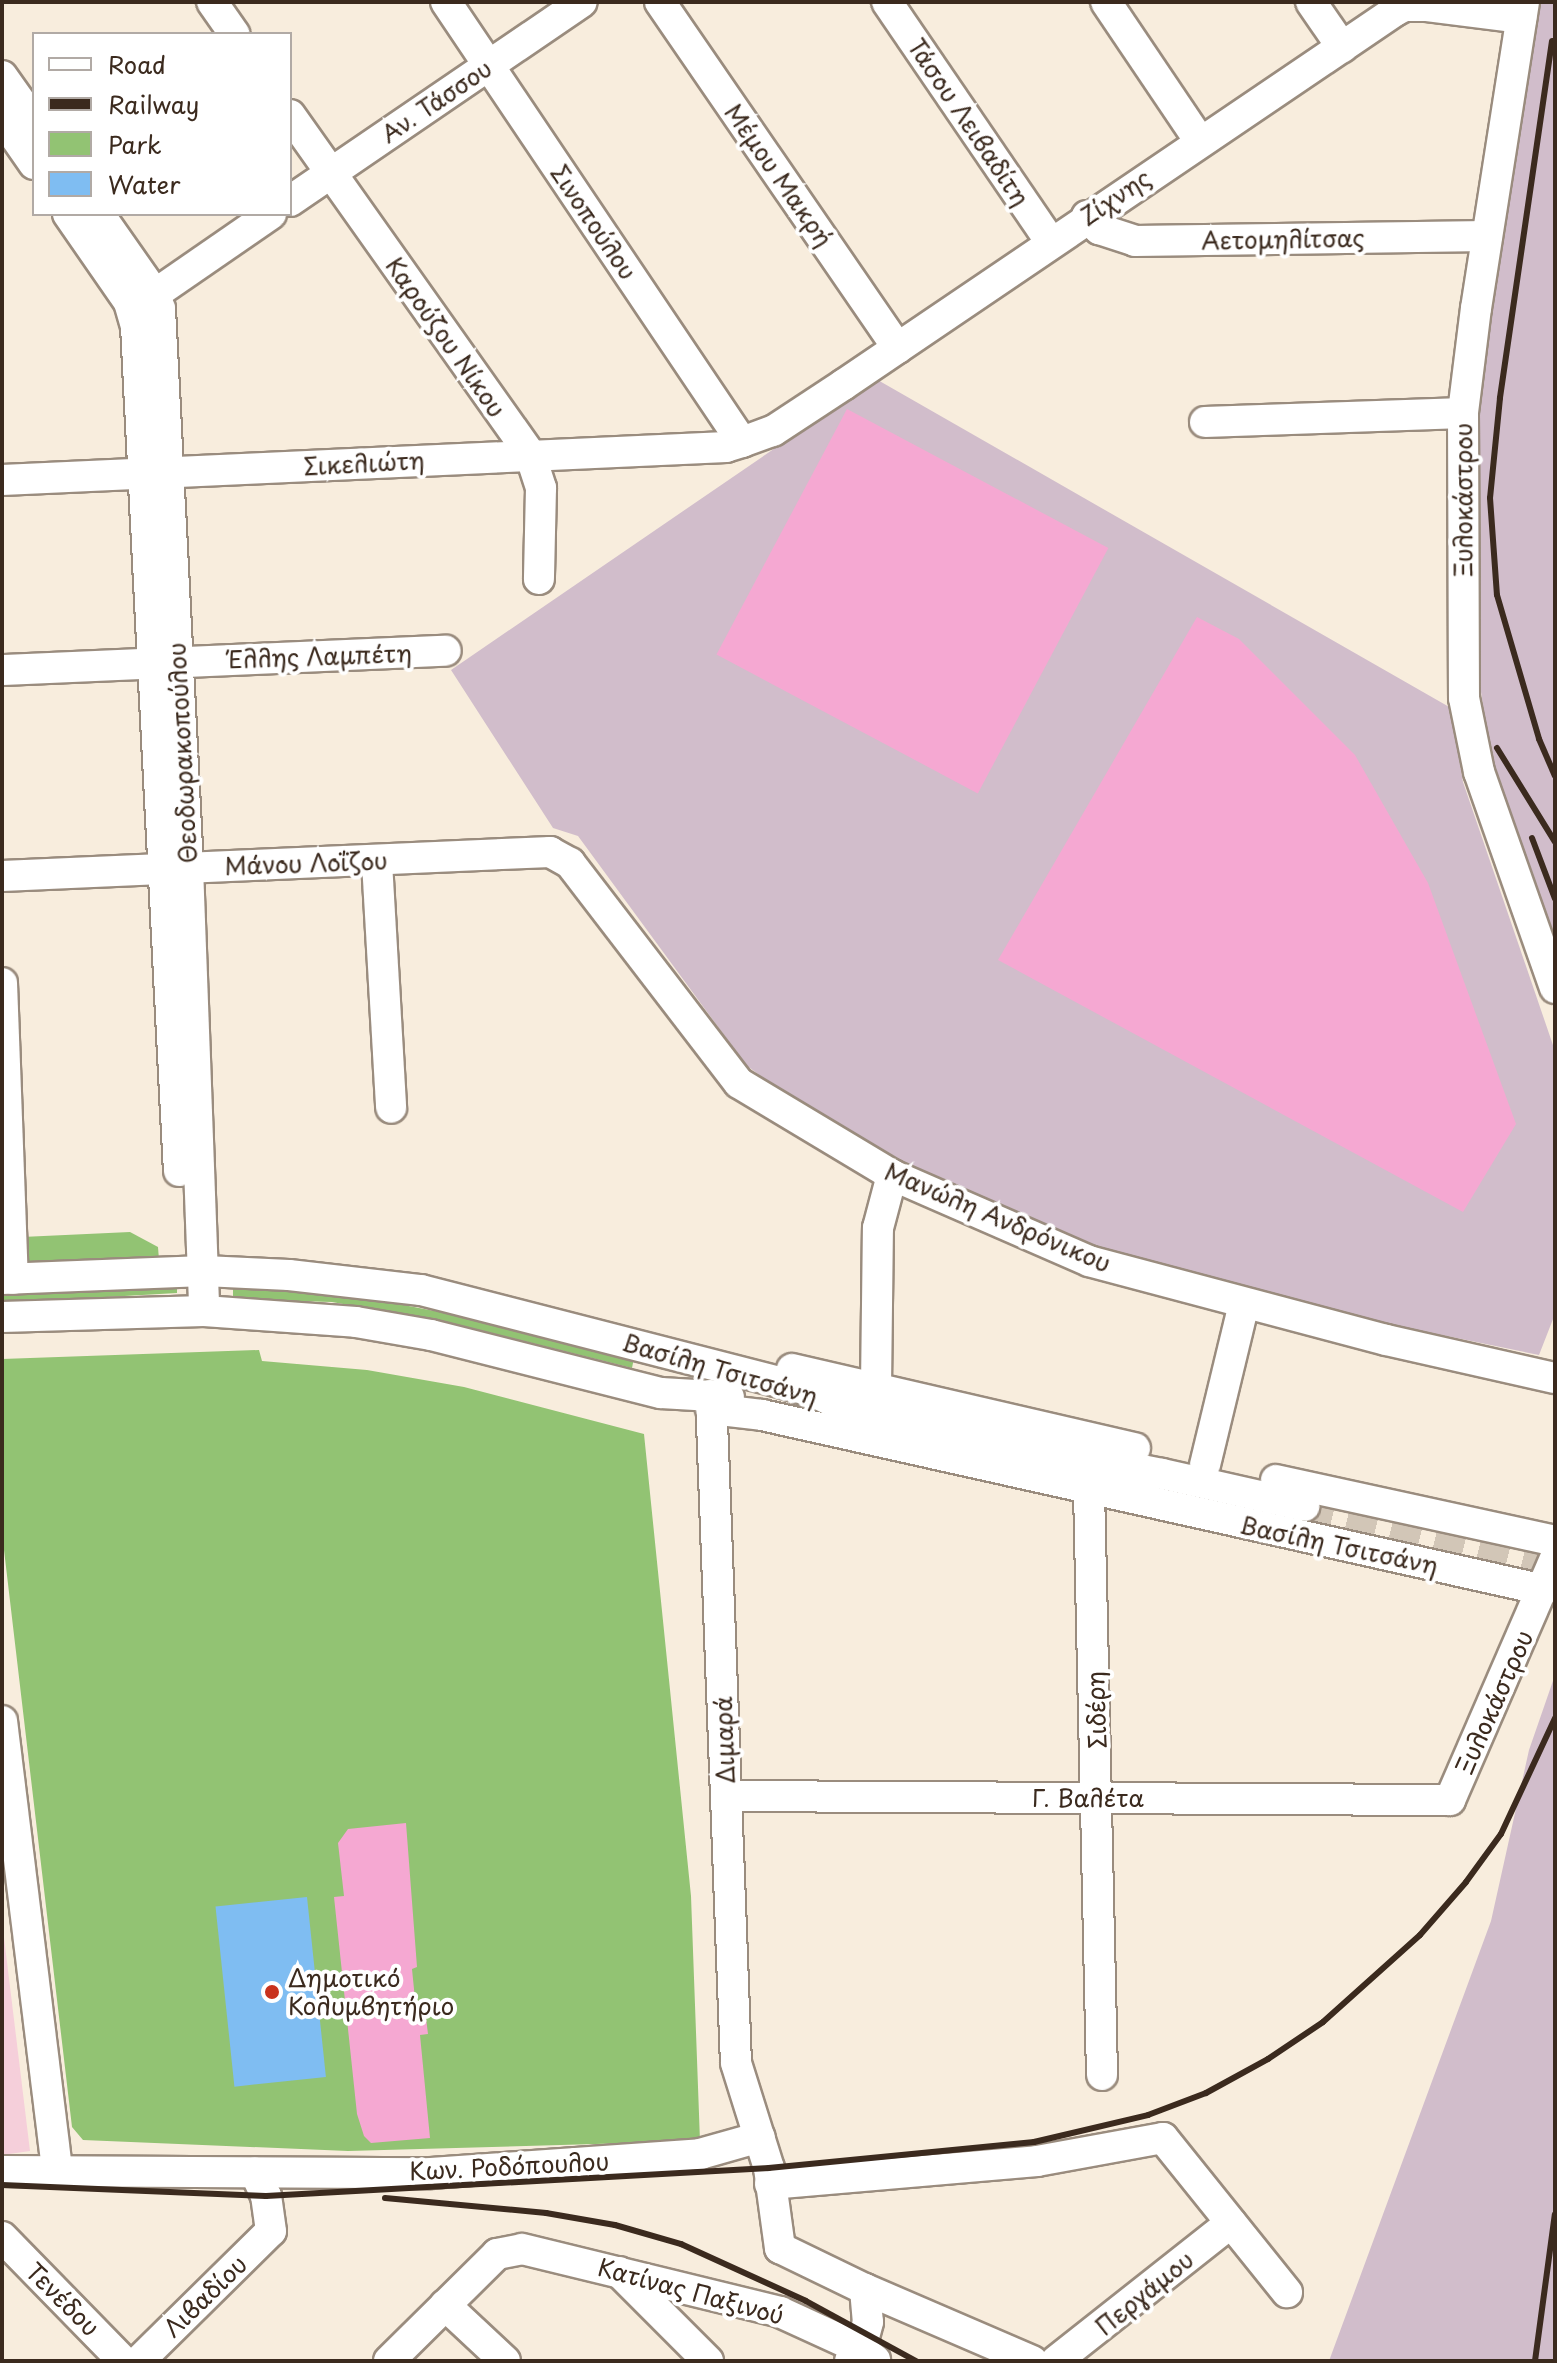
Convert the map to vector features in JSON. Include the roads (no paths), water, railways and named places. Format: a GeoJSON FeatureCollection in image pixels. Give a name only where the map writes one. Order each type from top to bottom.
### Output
{"type":"FeatureCollection","features":[{"type":"Feature","properties":{"kind":"street"},"geometry":{"type":"LineString","coordinates":[[212,2],[233,32]]}},
{"type":"Feature","properties":{"kind":"street","name":"Σινοπούλου"},"geometry":{"type":"LineString","coordinates":[[446,2],[734,445]]}},
{"type":"Feature","properties":{"kind":"street","name":"Αν. Τάσσου"},"geometry":{"type":"LineString","coordinates":[[292,200],[582,2]]}},
{"type":"Feature","properties":{"kind":"street","name":"Μέμου Μακρή"},"geometry":{"type":"LineString","coordinates":[[660,2],[898,348]]}},
{"type":"Feature","properties":{"kind":"street","name":"Τάσου Λειβαδίτη"},"geometry":{"type":"LineString","coordinates":[[887,2],[1050,241]]}},
{"type":"Feature","properties":{"kind":"street"},"geometry":{"type":"LineString","coordinates":[[1106,2],[1199,140]]}},
{"type":"Feature","properties":{"kind":"street"},"geometry":{"type":"LineString","coordinates":[[1311,2],[1342,47]]}},
{"type":"Feature","properties":{"kind":"street","name":"Ζίχνης"},"geometry":{"type":"LineString","coordinates":[[734,445],[773,431],[1199,140],[1395,11],[1405,6],[1426,4],[1523,10]]}},
{"type":"Feature","properties":{"kind":"street","name":"Ξυλοκάστρου"},"geometry":{"type":"LineString","coordinates":[[1523,10],[1463,413],[1464,698],[1467,726],[1479,772],[1555,988]]}},
{"type":"Feature","properties":{"kind":"street"},"geometry":{"type":"LineString","coordinates":[[2,76],[32,118]]}},
{"type":"Feature","properties":{"kind":"street"},"geometry":{"type":"LineString","coordinates":[[2,118],[32,161]]}},
{"type":"Feature","properties":{"kind":"street","name":"Καρούζου Νίκου"},"geometry":{"type":"LineString","coordinates":[[292,118],[530,454],[541,488],[539,579]]}},
{"type":"Feature","properties":{"kind":"street"},"geometry":{"type":"LineString","coordinates":[[69,216],[134,314],[157,473]]}},
{"type":"Feature","properties":{"kind":"street"},"geometry":{"type":"LineString","coordinates":[[100,216],[155,294],[160,309],[157,473]]}},
{"type":"Feature","properties":{"kind":"street"},"geometry":{"type":"LineString","coordinates":[[155,294],[268,216]]}},
{"type":"Feature","properties":{"kind":"street","name":"Αετομηλίτσας"},"geometry":{"type":"LineString","coordinates":[[1087,216],[1099,229],[1135,241],[1487,236]]}},
{"type":"Feature","properties":{"kind":"street"},"geometry":{"type":"LineString","coordinates":[[1205,422],[1463,413]]}},
{"type":"Feature","properties":{"kind":"street","name":"Σικελιώτη"},"geometry":{"type":"LineString","coordinates":[[2,480],[734,445]]}},
{"type":"Feature","properties":{"kind":"street","name":"Θεοδωρακοπούλου"},"geometry":{"type":"LineString","coordinates":[[157,473],[194,1271],[204,1311]]}},
{"type":"Feature","properties":{"kind":"street","name":"Έλλης Λαμπέτη"},"geometry":{"type":"LineString","coordinates":[[2,670],[446,651]]}},
{"type":"Feature","properties":{"kind":"street","name":"Μάνου Λοΐζου"},"geometry":{"type":"LineString","coordinates":[[2,876],[176,867],[377,862],[538,850],[561,856]]}},
{"type":"Feature","properties":{"kind":"street","name":"Μανώλη Ανδρόνικου"},"geometry":{"type":"LineString","coordinates":[[561,856],[570,863],[739,1083],[892,1175],[1089,1261],[1244,1304],[1555,1378]]}},
{"type":"Feature","properties":{"kind":"street"},"geometry":{"type":"LineString","coordinates":[[377,862],[391,1108]]}},
{"type":"Feature","properties":{"kind":"street"},"geometry":{"type":"LineString","coordinates":[[2,983],[7,1279]]}},
{"type":"Feature","properties":{"kind":"street"},"geometry":{"type":"LineString","coordinates":[[876,1387],[878,1228],[892,1175]]}},
{"type":"Feature","properties":{"kind":"street","name":"Βασίλη Τσιτσάνη"},"geometry":{"type":"LineString","coordinates":[[7,1279],[194,1271],[289,1275],[421,1290],[714,1390],[762,1415],[1544,1590]]}},
{"type":"Feature","properties":{"kind":"street"},"geometry":{"type":"LineString","coordinates":[[1205,1465],[1244,1304]]}},
{"type":"Feature","properties":{"kind":"street","name":"Βασίλη Τσιτσάνη"},"geometry":{"type":"LineString","coordinates":[[2,1317],[204,1311],[393,1328],[661,1393],[714,1390],[814,1392],[839,1405],[904,1423],[1162,1474],[1304,1506]]}},
{"type":"Feature","properties":{"kind":"street"},"geometry":{"type":"LineString","coordinates":[[714,1390],[764,1363],[1205,1465],[1555,1541]]}},
{"type":"Feature","properties":{"kind":"street","name":"Διμαρά"},"geometry":{"type":"LineString","coordinates":[[714,1390],[734,2031],[742,2086],[760,2137],[780,2248],[865,2289]]}},
{"type":"Feature","properties":{"kind":"street","name":"Σιδέρη"},"geometry":{"type":"LineString","coordinates":[[1089,1489],[1102,2075]]}},
{"type":"Feature","properties":{"kind":"street","name":"Ξυλοκάστρου"},"geometry":{"type":"LineString","coordinates":[[1450,1800],[1555,1559]]}},
{"type":"Feature","properties":{"kind":"street"},"geometry":{"type":"LineString","coordinates":[[2,1721],[57,2169]]}},
{"type":"Feature","properties":{"kind":"street","name":"Γ. Βαλέτα"},"geometry":{"type":"LineString","coordinates":[[726,1796],[1450,1800]]}},
{"type":"Feature","properties":{"kind":"street","name":"Κων. Ροδόπουλου"},"geometry":{"type":"LineString","coordinates":[[2,2171],[431,2173],[700,2154],[760,2137]]}},
{"type":"Feature","properties":{"kind":"street"},"geometry":{"type":"LineString","coordinates":[[770,2184],[1037,2161],[1163,2138],[1287,2292]]}},
{"type":"Feature","properties":{"kind":"street","name":"Λιβαδίου"},"geometry":{"type":"LineString","coordinates":[[139,2361],[271,2231],[266,2196],[255,2172]]}},
{"type":"Feature","properties":{"kind":"street","name":"Περγάμου"},"geometry":{"type":"LineString","coordinates":[[1056,2361],[1231,2223]]}},
{"type":"Feature","properties":{"kind":"street","name":"Τενέδου"},"geometry":{"type":"LineString","coordinates":[[2,2237],[123,2361]]}},
{"type":"Feature","properties":{"kind":"street","name":"Κατίνας Παξινού"},"geometry":{"type":"LineString","coordinates":[[445,2305],[497,2254],[522,2249],[780,2312],[863,2357]]}},
{"type":"Feature","properties":{"kind":"street"},"geometry":{"type":"LineString","coordinates":[[619,2271],[708,2361]]}},
{"type":"Feature","properties":{"kind":"street"},"geometry":{"type":"LineString","coordinates":[[863,2357],[868,2322],[865,2289],[1032,2361]]}},
{"type":"Feature","properties":{"kind":"street"},"geometry":{"type":"LineString","coordinates":[[389,2361],[445,2305],[505,2361]]}},
{"type":"Feature","properties":{"kind":"street"},"geometry":{"type":"LineString","coordinates":[[982,2342],[1007,2361]]}},
{"type":"Feature","properties":{"kind":"water","name":"Δημοτικό Κολυμβητήριο"},"geometry":{"type":"Polygon","coordinates":[[[307,1897],[326,2077],[234,2087],[216,1907],[307,1897]]]}},
{"type":"Feature","properties":{"kind":"tunnel"},"geometry":{"type":"LineString","coordinates":[[1304,1506],[1555,1568]]}},
{"type":"Feature","properties":{"kind":"railway"},"geometry":{"type":"LineString","coordinates":[[1552,41],[1500,398],[1490,498],[1497,595],[1539,739],[1555,776]]}},
{"type":"Feature","properties":{"kind":"railway"},"geometry":{"type":"LineString","coordinates":[[1497,748],[1555,842]]}},
{"type":"Feature","properties":{"kind":"railway"},"geometry":{"type":"LineString","coordinates":[[1532,838],[1555,899]]}},
{"type":"Feature","properties":{"kind":"railway"},"geometry":{"type":"LineString","coordinates":[[2,2185],[266,2196],[769,2168],[1034,2142],[1148,2115],[1206,2093],[1268,2059],[1323,2022],[1420,1935],[1466,1882],[1501,1834],[1555,1718]]}},
{"type":"Feature","properties":{"kind":"railway"},"geometry":{"type":"LineString","coordinates":[[385,2198],[546,2213],[615,2225],[681,2244],[806,2301],[916,2361]]}},
{"type":"Feature","properties":{"kind":"railway"},"geometry":{"type":"LineString","coordinates":[[1535,2361],[1555,2214]]}},
{"type":"Feature","properties":{"kind":"place","name":"Δημοτικό Κολυμβητήριο"},"geometry":{"type":"Point","coordinates":[272,1992]}}]}
